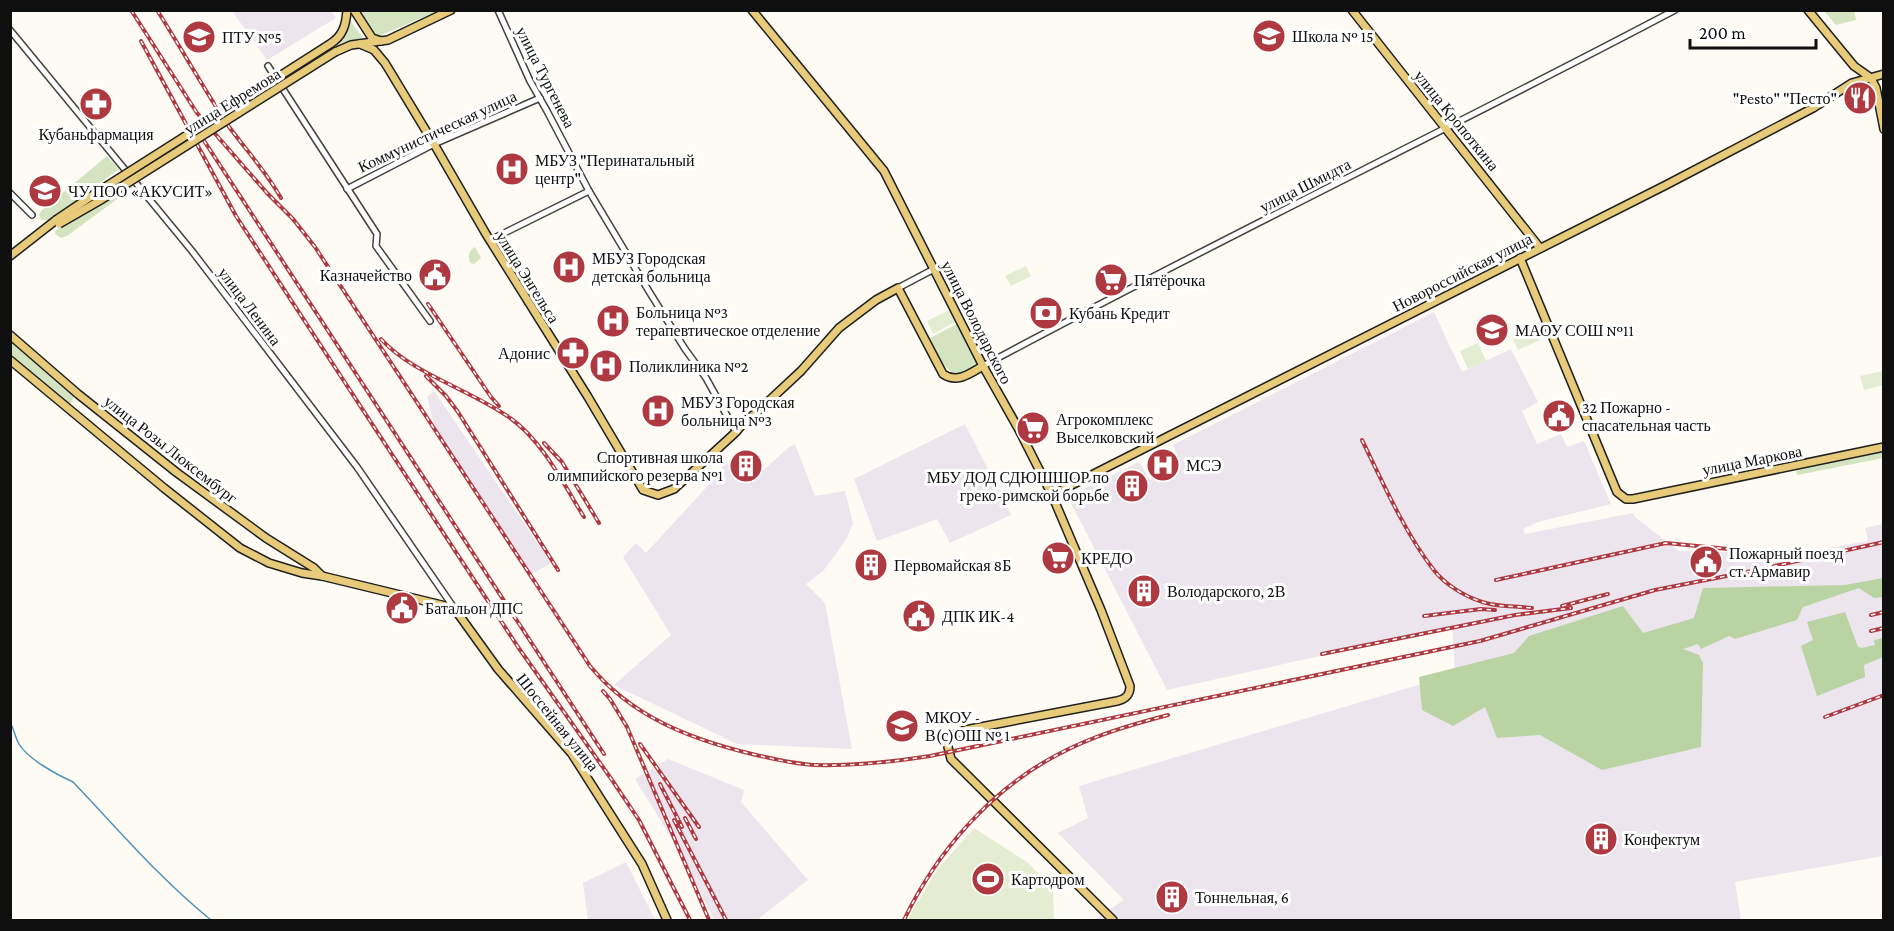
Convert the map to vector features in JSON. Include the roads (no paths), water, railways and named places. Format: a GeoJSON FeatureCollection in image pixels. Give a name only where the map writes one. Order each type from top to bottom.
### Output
{"type":"FeatureCollection","features":[{"type":"Feature","properties":{"kind":"main road","name":"улица Ефремова"},"geometry":{"type":"LineString","coordinates":[[58,222],[99,191],[330,44],[339,37],[343,30],[347,10]]}},
{"type":"Feature","properties":{"kind":"main road"},"geometry":{"type":"LineString","coordinates":[[354,10],[372,38],[377,41],[387,40],[384,50],[385,63]]}},
{"type":"Feature","properties":{"kind":"main road","name":"улица Ефремова"},"geometry":{"type":"LineString","coordinates":[[10,255],[35,236],[108,195],[335,52],[347,46],[387,40],[451,10]]}},
{"type":"Feature","properties":{"kind":"main road","name":"улица Володарского"},"geometry":{"type":"LineString","coordinates":[[752,10],[884,171],[983,366],[1052,495],[1101,610],[1127,677],[1130,690],[1123,700],[965,730],[953,735],[947,743],[951,759],[1113,921]]}},
{"type":"Feature","properties":{"kind":"main road","name":"улица Кропоткина"},"geometry":{"type":"LineString","coordinates":[[1352,10],[1540,248]]}},
{"type":"Feature","properties":{"kind":"main road"},"geometry":{"type":"LineString","coordinates":[[1808,10],[1854,66],[1872,78],[1884,129]]}},
{"type":"Feature","properties":{"kind":"main road"},"geometry":{"type":"LineString","coordinates":[[360,44],[374,50],[385,63]]}},
{"type":"Feature","properties":{"kind":"main road","name":"улица Энгельса"},"geometry":{"type":"LineString","coordinates":[[385,63],[643,490],[658,495],[674,489],[736,432]]}},
{"type":"Feature","properties":{"kind":"main road","name":"Новороссийская улица"},"geometry":{"type":"LineString","coordinates":[[1052,495],[1813,108],[1852,83],[1884,74]]}},
{"type":"Feature","properties":{"kind":"main road","name":"улица Маркова"},"geometry":{"type":"LineString","coordinates":[[1520,258],[1617,492],[1626,499],[1884,447]]}},
{"type":"Feature","properties":{"kind":"main road"},"geometry":{"type":"LineString","coordinates":[[736,432],[801,370],[838,328],[876,300],[898,288]]}},
{"type":"Feature","properties":{"kind":"main road","name":"улица Шмидта"},"geometry":{"type":"LineString","coordinates":[[898,288],[937,364],[948,378],[962,377],[983,366]]}},
{"type":"Feature","properties":{"kind":"main road","name":"улица Розы Люксембург"},"geometry":{"type":"LineString","coordinates":[[10,335],[78,394],[176,471],[266,538],[314,568],[322,576]]}},
{"type":"Feature","properties":{"kind":"main road","name":"улица Розы Люксембург"},"geometry":{"type":"LineString","coordinates":[[10,360],[240,548],[269,563],[302,573],[454,608]]}},
{"type":"Feature","properties":{"kind":"main road","name":"Шоссейная улица"},"geometry":{"type":"LineString","coordinates":[[454,608],[498,669],[572,754],[642,864],[667,921]]}},
{"type":"Feature","properties":{"kind":"street","name":"улица Тургенева"},"geometry":{"type":"LineString","coordinates":[[498,10],[530,81],[589,191],[685,349],[706,378],[736,432]]}},
{"type":"Feature","properties":{"kind":"street","name":"улица Шмидта"},"geometry":{"type":"LineString","coordinates":[[983,366],[1089,309],[1584,59],[1675,10]]}},
{"type":"Feature","properties":{"kind":"street","name":"улица Ленина"},"geometry":{"type":"LineString","coordinates":[[10,30],[192,251],[357,467],[454,608]]}},
{"type":"Feature","properties":{"kind":"street"},"geometry":{"type":"LineString","coordinates":[[268,66],[377,234],[376,246],[430,321]]}},
{"type":"Feature","properties":{"kind":"street","name":"Коммунистическая улица"},"geometry":{"type":"LineString","coordinates":[[347,189],[434,144],[540,98]]}},
{"type":"Feature","properties":{"kind":"street"},"geometry":{"type":"LineString","coordinates":[[490,240],[589,191]]}},
{"type":"Feature","properties":{"kind":"street"},"geometry":{"type":"LineString","coordinates":[[10,193],[32,215]]}},
{"type":"Feature","properties":{"kind":"street"},"geometry":{"type":"LineString","coordinates":[[898,288],[934,269]]}},
{"type":"Feature","properties":{"kind":"waterway"},"geometry":{"type":"LineString","coordinates":[[10,722],[23,750],[43,766],[73,782],[157,871],[211,920]]}},
{"type":"Feature","properties":{"kind":"railway"},"geometry":{"type":"LineString","coordinates":[[131,10],[197,113],[267,193],[293,219],[315,247],[590,666],[606,684],[643,712],[685,733],[729,748],[783,761],[815,765],[873,763],[930,756],[1480,641],[1655,590],[1884,542]]}},
{"type":"Feature","properties":{"kind":"railway"},"geometry":{"type":"LineString","coordinates":[[157,10],[227,124],[281,198]]}},
{"type":"Feature","properties":{"kind":"railway"},"geometry":{"type":"LineString","coordinates":[[141,41],[236,216],[518,647],[639,820],[690,920]]}},
{"type":"Feature","properties":{"kind":"railway"},"geometry":{"type":"LineString","coordinates":[[199,133],[604,754]]}},
{"type":"Feature","properties":{"kind":"railway"},"geometry":{"type":"LineString","coordinates":[[428,304],[499,406]]}},
{"type":"Feature","properties":{"kind":"railway"},"geometry":{"type":"LineString","coordinates":[[381,339],[394,351],[425,372],[495,408],[522,427],[552,464],[584,517]]}},
{"type":"Feature","properties":{"kind":"railway"},"geometry":{"type":"LineString","coordinates":[[426,376],[458,412],[558,570]]}},
{"type":"Feature","properties":{"kind":"railway"},"geometry":{"type":"LineString","coordinates":[[1362,440],[1404,523],[1438,575],[1457,590],[1479,601],[1532,608]]}},
{"type":"Feature","properties":{"kind":"railway"},"geometry":{"type":"LineString","coordinates":[[544,443],[562,462],[599,523]]}},
{"type":"Feature","properties":{"kind":"railway"},"geometry":{"type":"LineString","coordinates":[[1496,580],[1666,543],[1781,554]]}},
{"type":"Feature","properties":{"kind":"railway"},"geometry":{"type":"LineString","coordinates":[[1562,606],[1608,594]]}},
{"type":"Feature","properties":{"kind":"railway"},"geometry":{"type":"LineString","coordinates":[[1322,654],[1515,615],[1571,608]]}},
{"type":"Feature","properties":{"kind":"railway"},"geometry":{"type":"LineString","coordinates":[[1424,616],[1481,609],[1495,610]]}},
{"type":"Feature","properties":{"kind":"railway"},"geometry":{"type":"LineString","coordinates":[[1871,615],[1884,612]]}},
{"type":"Feature","properties":{"kind":"railway"},"geometry":{"type":"LineString","coordinates":[[1871,631],[1884,628]]}},
{"type":"Feature","properties":{"kind":"railway"},"geometry":{"type":"LineString","coordinates":[[603,691],[627,727],[709,920]]}},
{"type":"Feature","properties":{"kind":"railway"},"geometry":{"type":"LineString","coordinates":[[1825,717],[1884,695]]}},
{"type":"Feature","properties":{"kind":"railway"},"geometry":{"type":"LineString","coordinates":[[904,920],[917,895],[949,848],[967,826],[1009,786],[1033,769],[1084,742],[1168,715]]}},
{"type":"Feature","properties":{"kind":"railway"},"geometry":{"type":"LineString","coordinates":[[640,744],[699,827]]}},
{"type":"Feature","properties":{"kind":"railway"},"geometry":{"type":"LineString","coordinates":[[660,784],[682,827]]}},
{"type":"Feature","properties":{"kind":"railway"},"geometry":{"type":"LineString","coordinates":[[685,818],[696,839]]}},
{"type":"Feature","properties":{"kind":"railway"},"geometry":{"type":"LineString","coordinates":[[674,820],[726,920]]}},
{"type":"Feature","properties":{"kind":"place","name":"Школа № 15"},"geometry":{"type":"Point","coordinates":[1269,36]}},
{"type":"Feature","properties":{"kind":"place","name":"ПТУ №5"},"geometry":{"type":"Point","coordinates":[199,37]}},
{"type":"Feature","properties":{"kind":"place","name":"\"Pesto\" \"Песто\""},"geometry":{"type":"Point","coordinates":[1860,98]}},
{"type":"Feature","properties":{"kind":"place","name":"Кубаньфармация"},"geometry":{"type":"Point","coordinates":[96,104]}},
{"type":"Feature","properties":{"kind":"place","name":"МБУЗ \"Перинатальный центр\""},"geometry":{"type":"Point","coordinates":[512,169]}},
{"type":"Feature","properties":{"kind":"place","name":"ЧУ ПОО «АКУСИТ»"},"geometry":{"type":"Point","coordinates":[45,191]}},
{"type":"Feature","properties":{"kind":"place","name":"МБУЗ Городская детская больница"},"geometry":{"type":"Point","coordinates":[569,267]}},
{"type":"Feature","properties":{"kind":"place","name":"Казначейство"},"geometry":{"type":"Point","coordinates":[435,275]}},
{"type":"Feature","properties":{"kind":"place","name":"Пятёрочка"},"geometry":{"type":"Point","coordinates":[1111,280]}},
{"type":"Feature","properties":{"kind":"place","name":"Кубань Кредит"},"geometry":{"type":"Point","coordinates":[1046,313]}},
{"type":"Feature","properties":{"kind":"place","name":"Больница №3 терапевтическое отделение"},"geometry":{"type":"Point","coordinates":[613,321]}},
{"type":"Feature","properties":{"kind":"place","name":"МАОУ СОШ №11"},"geometry":{"type":"Point","coordinates":[1492,330]}},
{"type":"Feature","properties":{"kind":"place","name":"Адонис"},"geometry":{"type":"Point","coordinates":[573,353]}},
{"type":"Feature","properties":{"kind":"place","name":"Поликлиника №2"},"geometry":{"type":"Point","coordinates":[606,366]}},
{"type":"Feature","properties":{"kind":"place","name":"МБУЗ Городская больница №3"},"geometry":{"type":"Point","coordinates":[658,411]}},
{"type":"Feature","properties":{"kind":"place","name":"32 Пожарно - спасательная часть"},"geometry":{"type":"Point","coordinates":[1559,416]}},
{"type":"Feature","properties":{"kind":"place","name":"Агрокомплекс Выселковский"},"geometry":{"type":"Point","coordinates":[1033,428]}},
{"type":"Feature","properties":{"kind":"place","name":"МСЭ"},"geometry":{"type":"Point","coordinates":[1163,465]}},
{"type":"Feature","properties":{"kind":"place","name":"Спортивная школа олимпийского резерва №1"},"geometry":{"type":"Point","coordinates":[746,466]}},
{"type":"Feature","properties":{"kind":"place","name":"МБУ ДОД СДЮШШОР по греко-римской борьбе"},"geometry":{"type":"Point","coordinates":[1132,486]}},
{"type":"Feature","properties":{"kind":"place","name":"КРЕДО"},"geometry":{"type":"Point","coordinates":[1058,558]}},
{"type":"Feature","properties":{"kind":"place","name":"Пожарный поезд ст. Армавир"},"geometry":{"type":"Point","coordinates":[1706,562]}},
{"type":"Feature","properties":{"kind":"place","name":"Первомайская 8Б"},"geometry":{"type":"Point","coordinates":[871,565]}},
{"type":"Feature","properties":{"kind":"place","name":"Володарского, 2В"},"geometry":{"type":"Point","coordinates":[1144,591]}},
{"type":"Feature","properties":{"kind":"place","name":"Батальон ДПС"},"geometry":{"type":"Point","coordinates":[402,608]}},
{"type":"Feature","properties":{"kind":"place","name":"ДПК ИК-4"},"geometry":{"type":"Point","coordinates":[919,616]}},
{"type":"Feature","properties":{"kind":"place","name":"МКОУ - В(с)ОШ № 1"},"geometry":{"type":"Point","coordinates":[902,726]}},
{"type":"Feature","properties":{"kind":"place","name":"Конфектум"},"geometry":{"type":"Point","coordinates":[1601,839]}},
{"type":"Feature","properties":{"kind":"place","name":"Картодром"},"geometry":{"type":"Point","coordinates":[988,879]}},
{"type":"Feature","properties":{"kind":"place","name":"Тоннельная, 6"},"geometry":{"type":"Point","coordinates":[1172,897]}}]}
